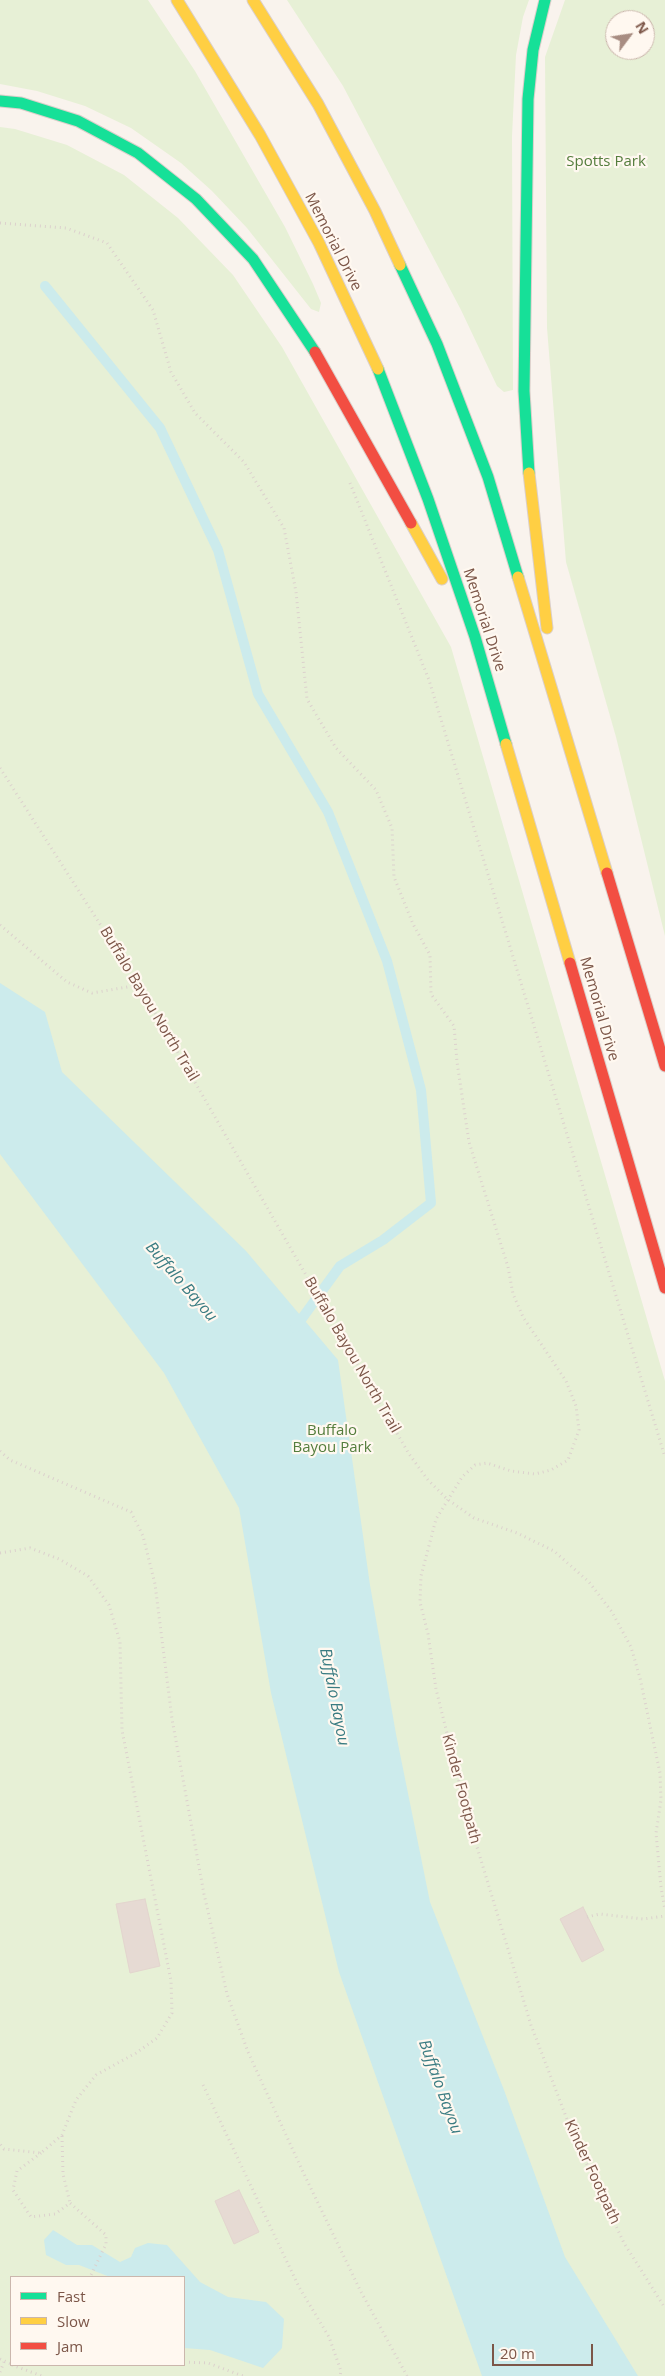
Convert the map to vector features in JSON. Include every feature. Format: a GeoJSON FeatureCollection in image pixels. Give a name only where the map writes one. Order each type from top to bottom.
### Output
{"type":"FeatureCollection","features":[{"type":"Feature","properties":{"kind":"main road","name":"Memorial Drive"},"geometry":{"type":"LineString","coordinates":[[177,0],[260,135],[319,243],[378,369],[428,499],[475,637],[665,1288]]}},
{"type":"Feature","properties":{"kind":"main road"},"geometry":{"type":"LineString","coordinates":[[253,0],[318,104],[362,186],[437,344],[488,477],[665,1066]]}},
{"type":"Feature","properties":{"kind":"main road"},"geometry":{"type":"LineString","coordinates":[[545,0],[533,50],[528,99],[524,391],[526,442],[554,694]]}},
{"type":"Feature","properties":{"kind":"main road"},"geometry":{"type":"LineString","coordinates":[[0,101],[20,103],[78,121],[138,153],[196,199],[253,259],[304,333],[475,637]]}},
{"type":"Feature","properties":{"kind":"path","name":"Kinder Footpath"},"geometry":{"type":"LineString","coordinates":[[0,223],[66,228],[108,244],[153,310],[171,372],[196,413],[244,462],[284,528],[296,592],[306,699],[336,748],[376,790],[392,828],[394,877],[413,924],[430,955],[430,994],[454,1026],[457,1062],[470,1142],[508,1267],[513,1294],[523,1317],[566,1381],[576,1406],[579,1430],[568,1460],[551,1470],[535,1474],[511,1470],[488,1463],[475,1465],[462,1477],[436,1519],[420,1576],[420,1602],[428,1634],[436,1688],[467,1814],[531,2025],[573,2135],[624,2243],[665,2308]]}},
{"type":"Feature","properties":{"kind":"path"},"geometry":{"type":"LineString","coordinates":[[348,479],[429,680],[665,1457]]}},
{"type":"Feature","properties":{"kind":"path","name":"Buffalo Bayou North Trail"},"geometry":{"type":"LineString","coordinates":[[0,768],[139,984],[235,1148],[409,1454],[428,1480],[447,1499],[474,1518],[517,1534],[554,1551],[590,1582],[612,1612],[631,1647],[640,1678],[660,1773],[661,1800],[656,1833],[665,1910]]}},
{"type":"Feature","properties":{"kind":"path"},"geometry":{"type":"LineString","coordinates":[[0,925],[67,982],[92,993],[139,984]]}},
{"type":"Feature","properties":{"kind":"path"},"geometry":{"type":"LineString","coordinates":[[0,1451],[10,1460],[131,1512],[143,1536],[155,1584],[172,1719],[204,1894],[228,1994],[248,2052],[303,2172],[360,2290],[407,2376]]}},
{"type":"Feature","properties":{"kind":"path"},"geometry":{"type":"LineString","coordinates":[[0,1553],[30,1548],[59,1559],[88,1576],[110,1605],[120,1642],[122,1730],[171,1980],[172,2013],[157,2038],[136,2053],[96,2075],[76,2100],[62,2136],[63,2174],[70,2203],[106,2236],[106,2244],[90,2276]]}},
{"type":"Feature","properties":{"kind":"path"},"geometry":{"type":"LineString","coordinates":[[588,1917],[600,1914],[643,1919],[665,1916]]}},
{"type":"Feature","properties":{"kind":"path"},"geometry":{"type":"LineString","coordinates":[[203,2085],[299,2287],[329,2337],[341,2371],[340,2376]]}},
{"type":"Feature","properties":{"kind":"path"},"geometry":{"type":"LineString","coordinates":[[62,2136],[17,2171],[13,2190],[31,2217],[55,2214],[70,2203]]}},
{"type":"Feature","properties":{"kind":"path"},"geometry":{"type":"LineString","coordinates":[[0,2144],[4,2149],[41,2153]]}},
{"type":"Feature","properties":{"kind":"path"},"geometry":{"type":"LineString","coordinates":[[0,2359],[10,2364]]}},
{"type":"Feature","properties":{"kind":"path"},"geometry":{"type":"LineString","coordinates":[[0,2372],[4,2362]]}},
{"type":"Feature","properties":{"kind":"path"},"geometry":{"type":"LineString","coordinates":[[185,2362],[208,2363],[244,2376]]}},
{"type":"Feature","properties":{"kind":"path"},"geometry":{"type":"LineString","coordinates":[[17,2366],[42,2376]]}},
{"type":"Feature","properties":{"kind":"green space"},"geometry":{"type":"Polygon","coordinates":[[[0,0],[148,0],[195,71],[285,227],[321,303],[319,312],[311,309],[247,228],[212,191],[181,163],[131,128],[85,106],[37,91],[0,84],[0,0]]]}},
{"type":"Feature","properties":{"kind":"green space"},"geometry":{"type":"Polygon","coordinates":[[[287,0],[529,0],[523,17],[516,55],[512,136],[513,390],[504,392],[497,386],[461,310],[343,86],[287,0]]]}},
{"type":"Feature","properties":{"kind":"green space","name":"Spotts Park"},"geometry":{"type":"Polygon","coordinates":[[[565,0],[665,0],[665,936],[616,737],[566,562],[547,328],[545,57],[565,0]]]}},
{"type":"Feature","properties":{"kind":"green space","name":"Buffalo Bayou Park"},"geometry":{"type":"Polygon","coordinates":[[[0,127],[15,129],[67,145],[124,175],[178,218],[233,275],[282,347],[451,647],[665,1381],[665,2376],[0,2376],[0,127]]]}},
{"type":"Feature","properties":{"kind":"water","name":"Buffalo Bayou"},"geometry":{"type":"Polygon","coordinates":[[[0,983],[45,1012],[62,1072],[246,1251],[338,1360],[370,1585],[396,1734],[430,1902],[504,2090],[565,2257],[638,2376],[482,2376],[339,1972],[271,1693],[239,1508],[164,1373],[0,1154],[0,983]]]}},
{"type":"Feature","properties":{"kind":"water"},"geometry":{"type":"Polygon","coordinates":[[[53,2230],[77,2245],[92,2245],[120,2262],[131,2257],[135,2248],[148,2243],[167,2245],[200,2282],[228,2297],[266,2302],[284,2319],[282,2348],[263,2368],[210,2350],[185,2348],[185,2276],[107,2276],[79,2265],[66,2265],[46,2255],[44,2240],[53,2230]]]}},
{"type":"Feature","properties":{"kind":"building"},"geometry":{"type":"Polygon","coordinates":[[[145,1899],[160,1966],[130,1973],[116,1904],[145,1899]]]}},
{"type":"Feature","properties":{"kind":"building"},"geometry":{"type":"Polygon","coordinates":[[[583,1907],[604,1950],[582,1962],[560,1919],[583,1907]]]}},
{"type":"Feature","properties":{"kind":"building"},"geometry":{"type":"Polygon","coordinates":[[[239,2190],[259,2232],[234,2244],[215,2201],[239,2190]]]}},
{"type":"Feature","properties":{"kind":"waterway"},"geometry":{"type":"LineString","coordinates":[[45,286],[160,428],[218,550],[258,694],[328,812],[387,961],[421,1090],[431,1203],[383,1240],[340,1266],[295,1328]]}},
{"type":"Feature","properties":{"kind":"traffic: fast"},"geometry":{"type":"LineString","coordinates":[[529,473],[524,391],[528,99],[533,50],[545,0]]}},
{"type":"Feature","properties":{"kind":"traffic: fast"},"geometry":{"type":"LineString","coordinates":[[0,101],[21,103],[78,121],[138,153],[196,199],[253,259],[315,352]]}},
{"type":"Feature","properties":{"kind":"traffic: fast"},"geometry":{"type":"LineString","coordinates":[[400,265],[437,344],[488,477],[518,577]]}},
{"type":"Feature","properties":{"kind":"traffic: fast"},"geometry":{"type":"LineString","coordinates":[[378,369],[428,499],[475,637],[506,744]]}},
{"type":"Feature","properties":{"kind":"traffic: slow"},"geometry":{"type":"LineString","coordinates":[[177,0],[260,135],[319,243],[378,369]]}},
{"type":"Feature","properties":{"kind":"traffic: slow"},"geometry":{"type":"LineString","coordinates":[[253,0],[318,104],[375,211],[400,265]]}},
{"type":"Feature","properties":{"kind":"traffic: slow"},"geometry":{"type":"LineString","coordinates":[[529,473],[547,628]]}},
{"type":"Feature","properties":{"kind":"traffic: slow"},"geometry":{"type":"LineString","coordinates":[[411,523],[442,579]]}},
{"type":"Feature","properties":{"kind":"traffic: slow"},"geometry":{"type":"LineString","coordinates":[[518,577],[607,873]]}},
{"type":"Feature","properties":{"kind":"traffic: slow"},"geometry":{"type":"LineString","coordinates":[[506,744],[570,963]]}},
{"type":"Feature","properties":{"kind":"traffic: jam"},"geometry":{"type":"LineString","coordinates":[[315,352],[411,523]]}},
{"type":"Feature","properties":{"kind":"traffic: jam"},"geometry":{"type":"LineString","coordinates":[[607,873],[665,1066]]}},
{"type":"Feature","properties":{"kind":"traffic: jam"},"geometry":{"type":"LineString","coordinates":[[570,963],[665,1288]]}}]}
